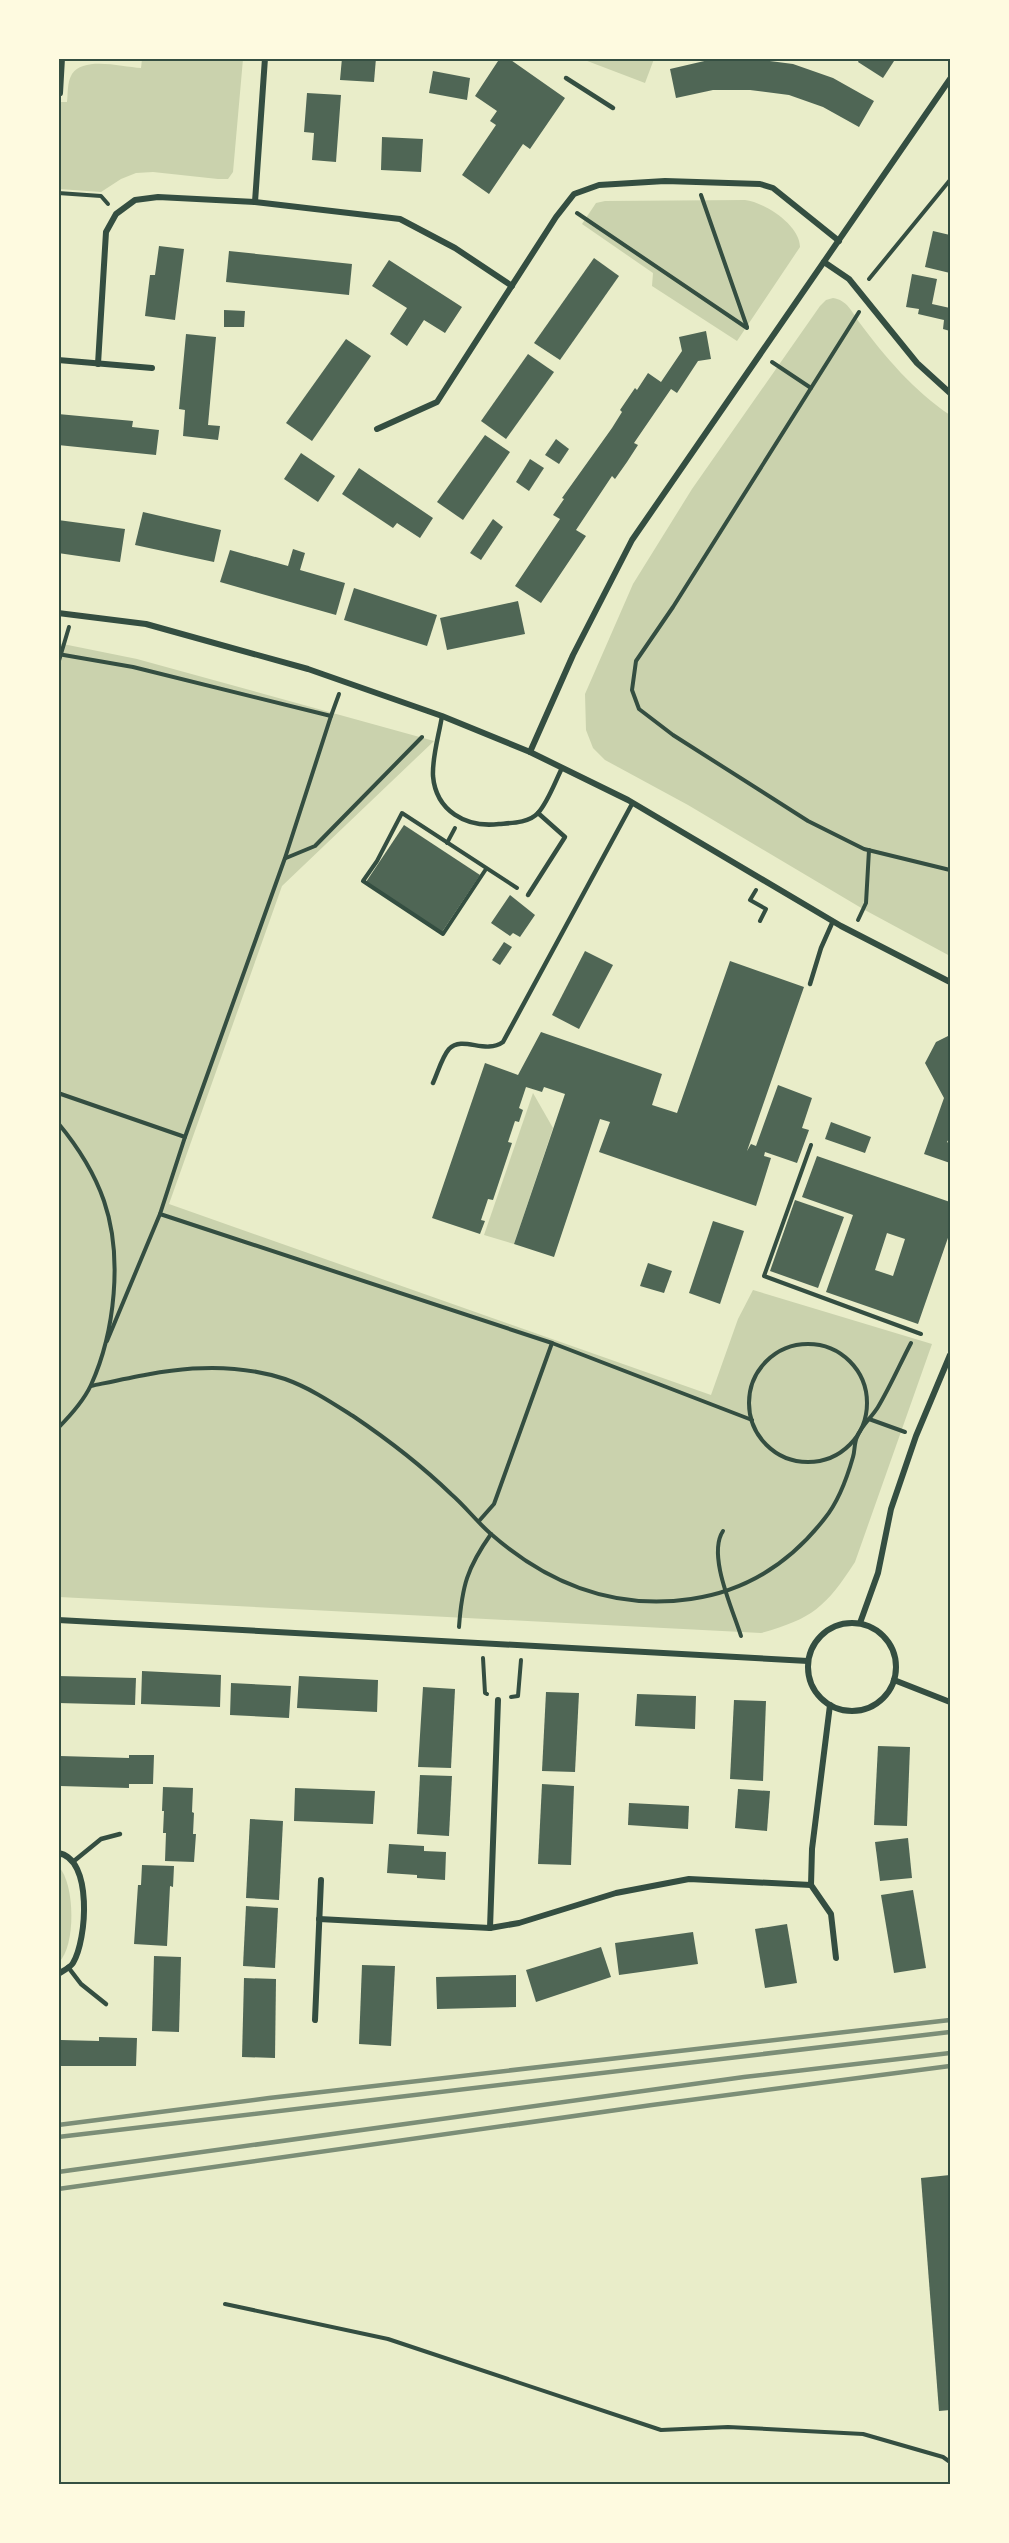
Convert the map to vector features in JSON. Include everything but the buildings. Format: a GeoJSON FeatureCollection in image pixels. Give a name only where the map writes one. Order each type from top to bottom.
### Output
{"type":"FeatureCollection","features":[{"type":"Feature","properties":{"kind":"street"},"geometry":{"type":"LineString","coordinates":[[60,93],[62,58]]}},
{"type":"Feature","properties":{"kind":"street"},"geometry":{"type":"LineString","coordinates":[[255,202],[265,58]]}},
{"type":"Feature","properties":{"kind":"street"},"geometry":{"type":"LineString","coordinates":[[530,752],[573,655],[632,540],[951,79]]}},
{"type":"Feature","properties":{"kind":"street"},"geometry":{"type":"LineString","coordinates":[[377,429],[437,402],[564,205],[574,194],[599,184],[746,182],[773,188],[838,241]]}},
{"type":"Feature","properties":{"kind":"street"},"geometry":{"type":"LineString","coordinates":[[98,364],[106,232],[116,214],[135,200],[158,197],[255,202],[400,219],[446,242],[512,286]]}},
{"type":"Feature","properties":{"kind":"street"},"geometry":{"type":"LineString","coordinates":[[824,262],[849,279],[917,363],[951,393]]}},
{"type":"Feature","properties":{"kind":"street"},"geometry":{"type":"LineString","coordinates":[[58,360],[152,368]]}},
{"type":"Feature","properties":{"kind":"street"},"geometry":{"type":"LineString","coordinates":[[58,613],[146,624],[344,681],[530,752],[628,800],[833,921],[951,982]]}},
{"type":"Feature","properties":{"kind":"street"},"geometry":{"type":"LineString","coordinates":[[860,1623],[878,1573],[891,1509],[916,1436],[951,1355]]}},
{"type":"Feature","properties":{"kind":"street"},"geometry":{"type":"LineString","coordinates":[[58,1620],[808,1661]]}},
{"type":"Feature","properties":{"kind":"street"},"geometry":{"type":"LineString","coordinates":[[846,1623],[860,1623],[886,1638],[893,1651],[896,1665],[894,1680],[888,1692],[868,1708],[855,1711],[842,1710],[830,1705],[812,1686],[808,1674],[808,1661],[812,1647],[820,1635],[832,1627],[846,1623]]}},
{"type":"Feature","properties":{"kind":"street"},"geometry":{"type":"LineString","coordinates":[[894,1680],[951,1702]]}},
{"type":"Feature","properties":{"kind":"street"},"geometry":{"type":"LineString","coordinates":[[490,1928],[498,1700]]}},
{"type":"Feature","properties":{"kind":"street"},"geometry":{"type":"LineString","coordinates":[[830,1705],[812,1850],[811,1885],[831,1914],[836,1958]]}},
{"type":"Feature","properties":{"kind":"street"},"geometry":{"type":"LineString","coordinates":[[58,1853],[65,1854],[74,1861],[79,1870],[84,1891],[82,1938],[73,1964],[58,1974]]}},
{"type":"Feature","properties":{"kind":"street"},"geometry":{"type":"LineString","coordinates":[[320,1919],[490,1928],[519,1923],[616,1893],[689,1879],[811,1885]]}},
{"type":"Feature","properties":{"kind":"street"},"geometry":{"type":"LineString","coordinates":[[315,2020],[321,1880]]}},
{"type":"Feature","properties":{"kind":"lane"},"geometry":{"type":"LineString","coordinates":[[566,78],[613,108]]}},
{"type":"Feature","properties":{"kind":"lane"},"geometry":{"type":"LineString","coordinates":[[442,717],[433,776],[445,808],[461,819],[488,825],[528,820],[538,813],[562,768]]}},
{"type":"Feature","properties":{"kind":"lane"},"geometry":{"type":"LineString","coordinates":[[433,1083],[447,1051],[452,1046],[458,1044],[492,1047],[503,1042],[632,804]]}},
{"type":"Feature","properties":{"kind":"lane"},"geometry":{"type":"LineString","coordinates":[[528,895],[565,837],[538,813]]}},
{"type":"Feature","properties":{"kind":"lane"},"geometry":{"type":"LineString","coordinates":[[810,984],[821,948],[833,921]]}},
{"type":"Feature","properties":{"kind":"lane"},"geometry":{"type":"LineString","coordinates":[[74,1861],[101,1839],[120,1834]]}},
{"type":"Feature","properties":{"kind":"lane"},"geometry":{"type":"LineString","coordinates":[[68,1967],[81,1984],[106,2004]]}},
{"type":"Feature","properties":{"kind":"path"},"geometry":{"type":"LineString","coordinates":[[951,180],[869,278],[876,289],[866,300],[636,661],[632,690],[639,709],[673,735],[808,821],[869,850],[951,870]]}},
{"type":"Feature","properties":{"kind":"path"},"geometry":{"type":"LineString","coordinates":[[564,205],[747,327],[696,181]]}},
{"type":"Feature","properties":{"kind":"path"},"geometry":{"type":"LineString","coordinates":[[58,193],[101,196],[116,214]]}},
{"type":"Feature","properties":{"kind":"path"},"geometry":{"type":"LineString","coordinates":[[759,354],[811,388]]}},
{"type":"Feature","properties":{"kind":"path"},"geometry":{"type":"LineString","coordinates":[[58,664],[72,615]]}},
{"type":"Feature","properties":{"kind":"path"},"geometry":{"type":"LineString","coordinates":[[60,654],[134,667],[331,716]]}},
{"type":"Feature","properties":{"kind":"path"},"geometry":{"type":"LineString","coordinates":[[58,1428],[91,1386],[160,1215],[185,1137],[285,858],[344,681]]}},
{"type":"Feature","properties":{"kind":"path"},"geometry":{"type":"LineString","coordinates":[[285,858],[315,846],[442,717]]}},
{"type":"Feature","properties":{"kind":"path"},"geometry":{"type":"LineString","coordinates":[[486,869],[443,934],[363,881],[377,861],[402,813],[528,895]]}},
{"type":"Feature","properties":{"kind":"path"},"geometry":{"type":"LineString","coordinates":[[853,932],[866,903],[869,850]]}},
{"type":"Feature","properties":{"kind":"path"},"geometry":{"type":"LineString","coordinates":[[760,921],[766,909],[750,900],[763,880]]}},
{"type":"Feature","properties":{"kind":"path"},"geometry":{"type":"LineString","coordinates":[[58,1093],[185,1137]]}},
{"type":"Feature","properties":{"kind":"path"},"geometry":{"type":"LineString","coordinates":[[58,1123],[81,1152],[105,1202],[115,1256],[112,1312],[102,1356]]}},
{"type":"Feature","properties":{"kind":"path"},"geometry":{"type":"LineString","coordinates":[[811,1145],[764,1276],[921,1334]]}},
{"type":"Feature","properties":{"kind":"path"},"geometry":{"type":"LineString","coordinates":[[160,1215],[552,1343],[752,1420]]}},
{"type":"Feature","properties":{"kind":"path"},"geometry":{"type":"LineString","coordinates":[[478,1521],[494,1504],[552,1343]]}},
{"type":"Feature","properties":{"kind":"path"},"geometry":{"type":"LineString","coordinates":[[91,1386],[168,1370],[197,1367],[236,1368],[284,1379],[320,1394],[364,1424],[441,1485],[491,1534],[535,1567],[562,1582],[598,1594],[630,1601],[670,1602],[727,1591],[778,1566],[806,1542],[828,1515],[843,1486],[857,1436],[866,1416],[867,1396],[861,1376],[852,1363],[840,1353],[827,1347],[811,1344],[796,1345],[781,1350],[762,1366],[754,1378],[749,1395],[752,1420],[766,1445],[782,1456],[810,1462],[836,1455],[857,1436],[877,1409],[911,1343]]}},
{"type":"Feature","properties":{"kind":"path"},"geometry":{"type":"LineString","coordinates":[[869,1419],[916,1436]]}},
{"type":"Feature","properties":{"kind":"path"},"geometry":{"type":"LineString","coordinates":[[723,1531],[716,1546],[718,1564],[741,1636]]}},
{"type":"Feature","properties":{"kind":"path"},"geometry":{"type":"LineString","coordinates":[[458,1641],[461,1592],[476,1555],[491,1534]]}},
{"type":"Feature","properties":{"kind":"path"},"geometry":{"type":"LineString","coordinates":[[482,1642],[485,1693],[498,1700],[518,1696],[523,1645]]}},
{"type":"Feature","properties":{"kind":"path"},"geometry":{"type":"LineString","coordinates":[[225,2304],[388,2339],[661,2430],[728,2427],[863,2434],[943,2457],[951,2462]]}},
{"type":"Feature","properties":{"kind":"green space"},"geometry":{"type":"Polygon","coordinates":[[[142,59],[243,59],[233,172],[228,179],[153,172],[136,173],[121,179],[101,192],[59,189],[59,102],[67,102],[70,77],[85,65],[141,68],[142,59]]]}},
{"type":"Feature","properties":{"kind":"green space"},"geometry":{"type":"Polygon","coordinates":[[[582,59],[654,59],[645,83],[582,59]]]}},
{"type":"Feature","properties":{"kind":"green space"},"geometry":{"type":"Polygon","coordinates":[[[745,200],[762,205],[780,216],[794,231],[800,247],[737,341],[652,286],[653,273],[582,224],[596,203],[605,201],[745,200]]]}},
{"type":"Feature","properties":{"kind":"green space"},"geometry":{"type":"Polygon","coordinates":[[[833,298],[849,307],[879,348],[912,384],[950,415],[950,956],[863,909],[688,805],[605,760],[593,748],[586,730],[585,694],[633,584],[692,489],[820,306],[826,300],[833,298]]]}},
{"type":"Feature","properties":{"kind":"green space"},"geometry":{"type":"Polygon","coordinates":[[[58,643],[137,659],[434,741],[282,886],[169,1204],[711,1395],[738,1319],[753,1290],[932,1344],[855,1562],[826,1601],[816,1609],[793,1622],[761,1633],[59,1597],[58,643]]]}},
{"type":"Feature","properties":{"kind":"green space"},"geometry":{"type":"Polygon","coordinates":[[[533,1093],[553,1128],[514,1244],[484,1235],[533,1093]]]}},
{"type":"Feature","properties":{"kind":"green space"},"geometry":{"type":"Polygon","coordinates":[[[59,1867],[64,1875],[71,1900],[71,1929],[65,1954],[59,1962],[59,1867]]]}},
{"type":"Feature","properties":{"kind":"railway"},"geometry":{"type":"LineString","coordinates":[[58,2125],[269,2098],[950,2020]]}},
{"type":"Feature","properties":{"kind":"railway"},"geometry":{"type":"LineString","coordinates":[[58,2137],[950,2032]]}},
{"type":"Feature","properties":{"kind":"railway"},"geometry":{"type":"LineString","coordinates":[[58,2172],[744,2077],[950,2053]]}},
{"type":"Feature","properties":{"kind":"railway"},"geometry":{"type":"LineString","coordinates":[[58,2189],[652,2105],[950,2066]]}}]}
